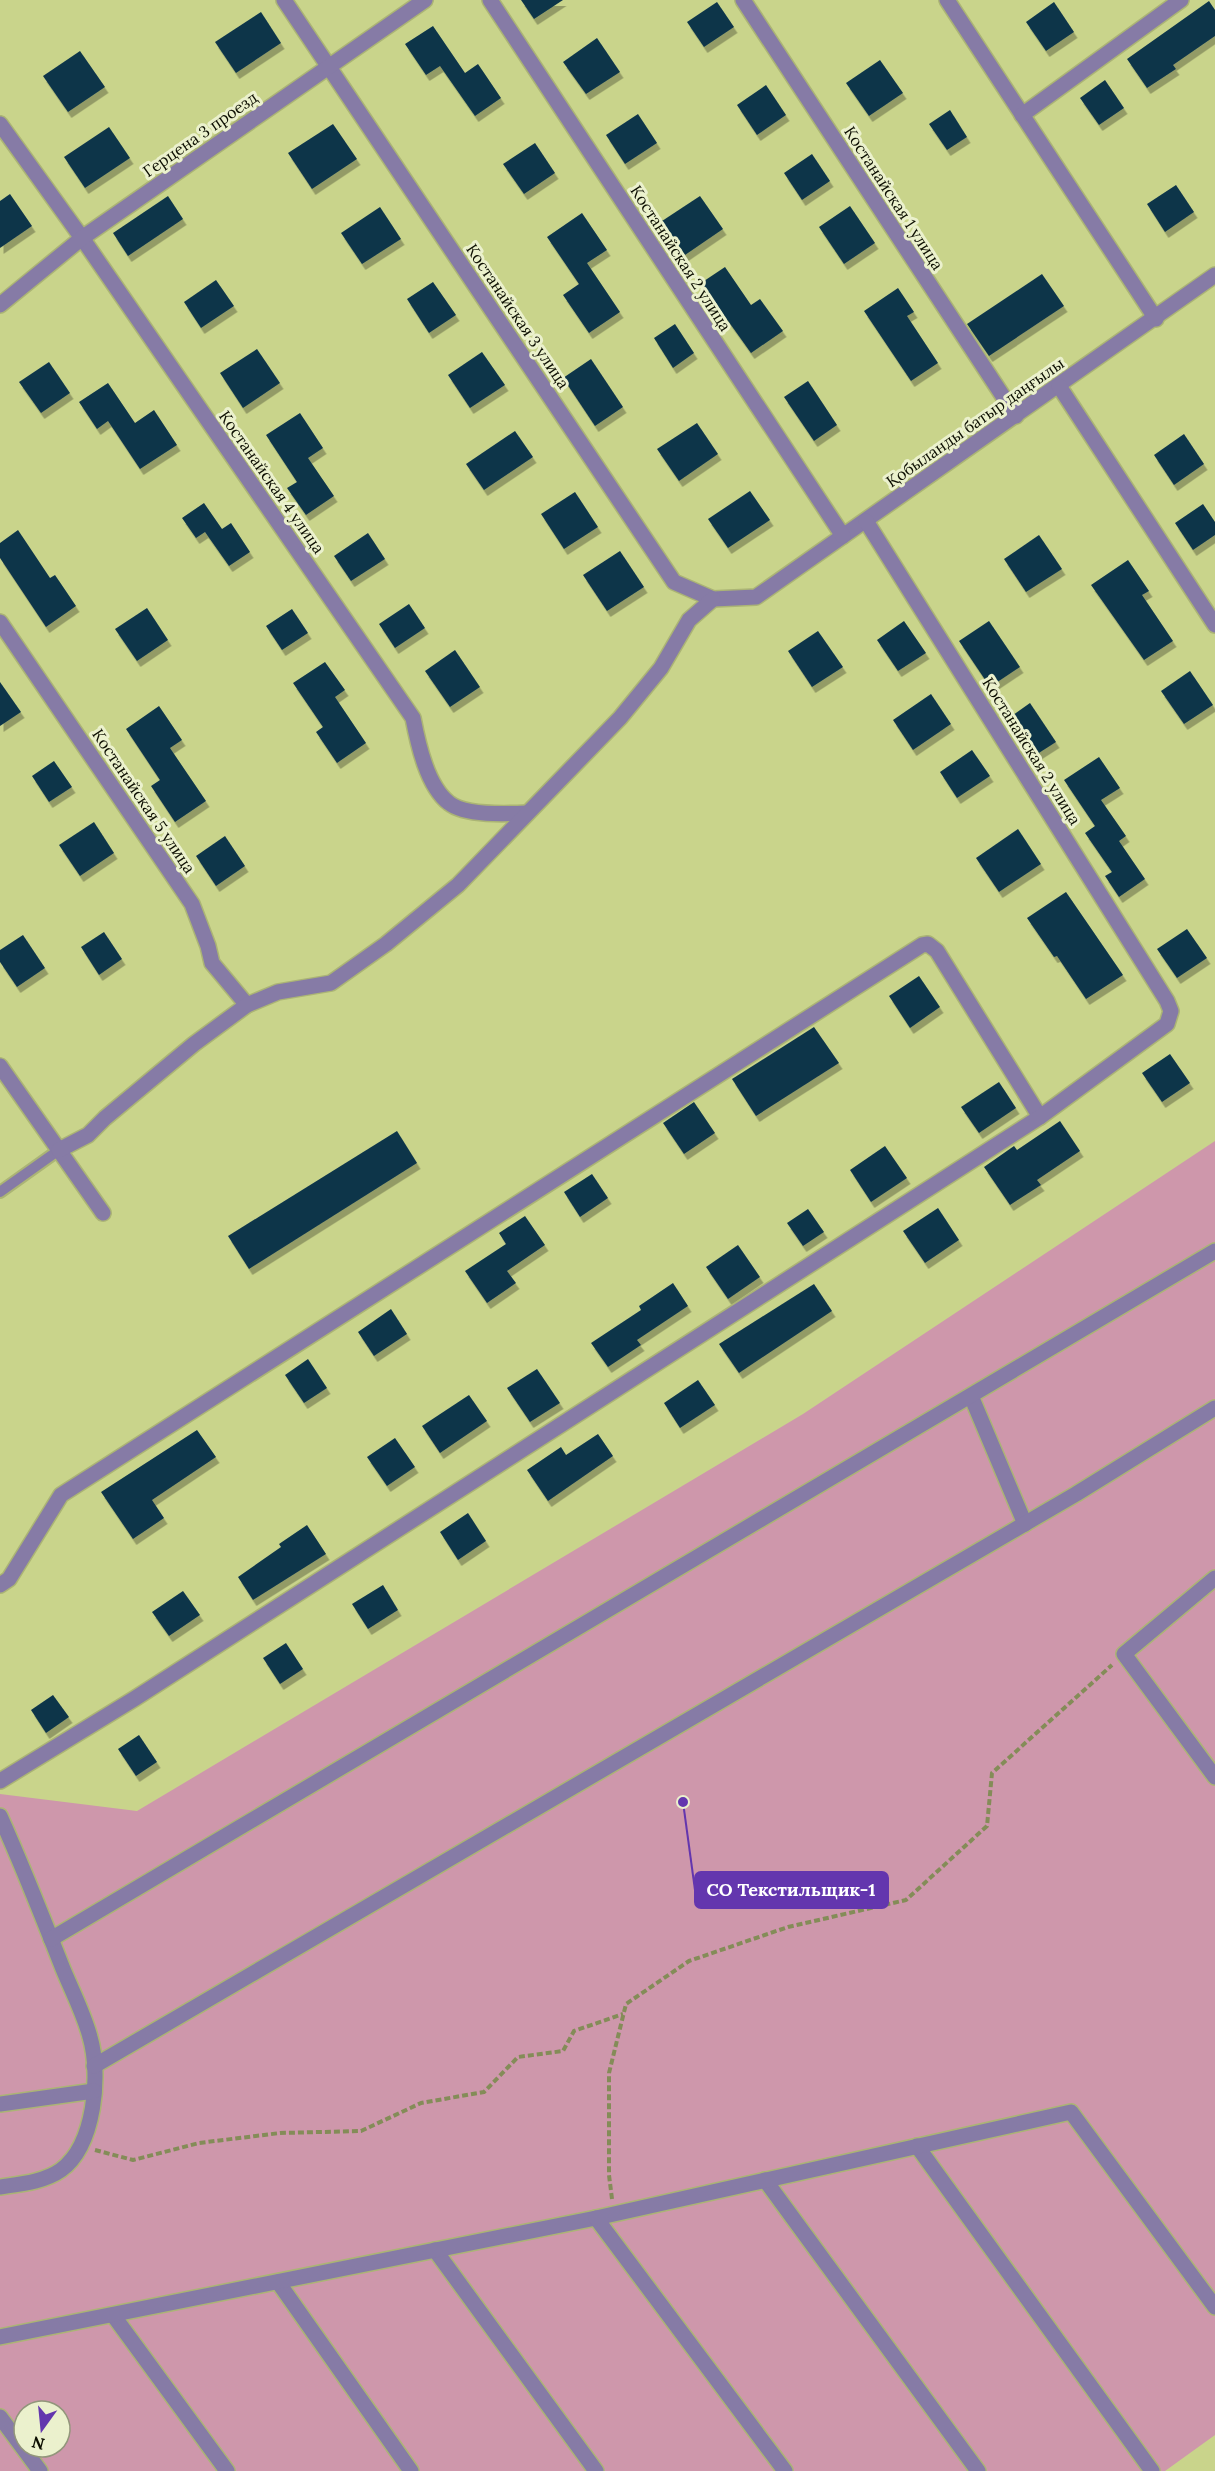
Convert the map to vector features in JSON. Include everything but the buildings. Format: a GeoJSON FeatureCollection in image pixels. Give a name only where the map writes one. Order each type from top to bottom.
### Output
{"type":"FeatureCollection","features":[{"type":"Feature","properties":{"kind":"street","name":"Костанайская 3 улица"},"geometry":{"type":"LineString","coordinates":[[284,0],[674,582],[713,599],[756,597]]}},
{"type":"Feature","properties":{"kind":"street","name":"Герцена 3 проезд"},"geometry":{"type":"LineString","coordinates":[[0,305],[82,238],[425,0]]}},
{"type":"Feature","properties":{"kind":"street","name":"Костанайская 2 улица"},"geometry":{"type":"LineString","coordinates":[[490,0],[843,537]]}},
{"type":"Feature","properties":{"kind":"street","name":"Костанайская 1 улица"},"geometry":{"type":"LineString","coordinates":[[742,0],[1016,416]]}},
{"type":"Feature","properties":{"kind":"street"},"geometry":{"type":"LineString","coordinates":[[947,0],[1156,319]]}},
{"type":"Feature","properties":{"kind":"street"},"geometry":{"type":"LineString","coordinates":[[1022,114],[1181,0]]}},
{"type":"Feature","properties":{"kind":"street","name":"Костанайская 4 улица"},"geometry":{"type":"LineString","coordinates":[[0,124],[82,238],[413,718],[418,744],[431,779],[450,804],[475,812],[502,815],[527,813]]}},
{"type":"Feature","properties":{"kind":"street","name":"Қобыланды батыр даңғылы"},"geometry":{"type":"LineString","coordinates":[[756,597],[1156,319],[1215,275]]}},
{"type":"Feature","properties":{"kind":"street"},"geometry":{"type":"LineString","coordinates":[[1059,386],[1215,625]]}},
{"type":"Feature","properties":{"kind":"street","name":"Костанайская 2 улица"},"geometry":{"type":"LineString","coordinates":[[866,520],[1167,1001],[1171,1011],[1167,1024],[1040,1117]]}},
{"type":"Feature","properties":{"kind":"street"},"geometry":{"type":"LineString","coordinates":[[59,1150],[88,1135],[105,1118],[194,1044],[247,1005],[278,992],[331,984],[386,944],[458,885],[621,718],[661,668],[689,620],[713,599]]}},
{"type":"Feature","properties":{"kind":"street","name":"Костанайская 5 улица"},"geometry":{"type":"LineString","coordinates":[[0,622],[192,904],[212,963],[247,1005]]}},
{"type":"Feature","properties":{"kind":"street"},"geometry":{"type":"LineString","coordinates":[[0,1585],[9,1580],[61,1495],[922,945],[928,945],[937,951],[1040,1117],[155,1686],[0,1781]]}},
{"type":"Feature","properties":{"kind":"street"},"geometry":{"type":"LineString","coordinates":[[0,1066],[103,1213]]}},
{"type":"Feature","properties":{"kind":"street"},"geometry":{"type":"LineString","coordinates":[[51,1939],[1215,1251]]}},
{"type":"Feature","properties":{"kind":"street"},"geometry":{"type":"LineString","coordinates":[[971,1396],[1024,1524]]}},
{"type":"Feature","properties":{"kind":"street"},"geometry":{"type":"LineString","coordinates":[[94,2066],[1024,1524],[1215,1408]]}},
{"type":"Feature","properties":{"kind":"street"},"geometry":{"type":"LineString","coordinates":[[1215,1578],[1124,1654],[1215,1778]]}},
{"type":"Feature","properties":{"kind":"street"},"geometry":{"type":"LineString","coordinates":[[0,1816],[31,1886],[90,2038],[96,2076],[88,2126],[81,2146],[61,2170],[32,2183],[0,2187]]}},
{"type":"Feature","properties":{"kind":"street"},"geometry":{"type":"LineString","coordinates":[[0,2104],[94,2091]]}},
{"type":"Feature","properties":{"kind":"street"},"geometry":{"type":"LineString","coordinates":[[0,2337],[596,2218],[1071,2112],[1215,2307]]}},
{"type":"Feature","properties":{"kind":"street"},"geometry":{"type":"LineString","coordinates":[[917,2146],[1152,2471]]}},
{"type":"Feature","properties":{"kind":"street"},"geometry":{"type":"LineString","coordinates":[[765,2180],[978,2471]]}},
{"type":"Feature","properties":{"kind":"street"},"geometry":{"type":"LineString","coordinates":[[596,2218],[785,2471]]}},
{"type":"Feature","properties":{"kind":"street"},"geometry":{"type":"LineString","coordinates":[[435,2250],[596,2471]]}},
{"type":"Feature","properties":{"kind":"street"},"geometry":{"type":"LineString","coordinates":[[278,2282],[411,2471]]}},
{"type":"Feature","properties":{"kind":"street"},"geometry":{"type":"LineString","coordinates":[[113,2314],[227,2471]]}},
{"type":"Feature","properties":{"kind":"street"},"geometry":{"type":"LineString","coordinates":[[0,2417],[40,2471]]}},
{"type":"Feature","properties":{"kind":"lane"},"geometry":{"type":"LineString","coordinates":[[0,1192],[59,1150]]}},
{"type":"Feature","properties":{"kind":"path"},"geometry":{"type":"LineString","coordinates":[[614,2214],[609,2175],[609,2073],[626,2004],[689,1960],[788,1927],[906,1900],[987,1826],[993,1773],[1124,1654]]}},
{"type":"Feature","properties":{"kind":"path"},"geometry":{"type":"LineString","coordinates":[[81,2146],[133,2160],[199,2143],[222,2140],[280,2133],[362,2131],[422,2103],[484,2092],[518,2056],[563,2051],[574,2031],[623,2014]]}},
{"type":"Feature","properties":{"kind":"shaded area"},"geometry":{"type":"Polygon","coordinates":[[[1215,1141],[1215,2435],[1165,2471],[0,2471],[0,1794],[137,1811],[803,1414],[1215,1141]]]}},
{"type":"Feature","properties":{"kind":"place","name":"СО Текстильщик-1"},"geometry":{"type":"Point","coordinates":[683,1802]}}]}
